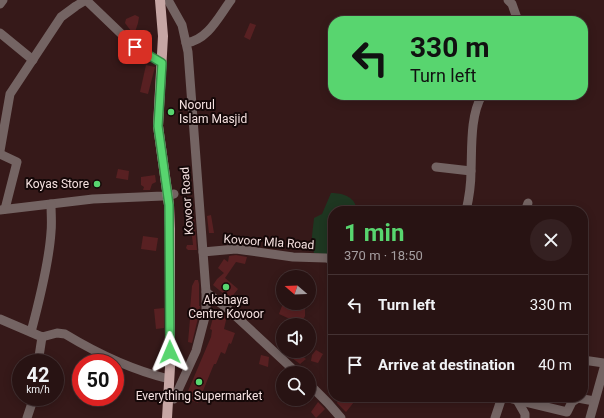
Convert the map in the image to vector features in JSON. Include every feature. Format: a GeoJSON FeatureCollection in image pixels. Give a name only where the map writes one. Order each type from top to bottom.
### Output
{"type":"FeatureCollection","features":[{"type":"Feature","properties":{"kind":"main road"},"geometry":{"type":"LineString","coordinates":[[160,0],[163,36],[158,126],[166,164],[176,229],[176,367],[172,408],[167,418]]}},
{"type":"Feature","properties":{"kind":"main road"},"geometry":{"type":"LineString","coordinates":[[166,164],[164,126],[169,36],[167,0]]}},
{"type":"Feature","properties":{"kind":"main road"},"geometry":{"type":"LineString","coordinates":[[170,194],[169,379],[172,408]]}},
{"type":"Feature","properties":{"kind":"street"},"geometry":{"type":"LineString","coordinates":[[0,4],[3,0]]}},
{"type":"Feature","properties":{"kind":"street"},"geometry":{"type":"LineString","coordinates":[[162,63],[135,47],[86,0],[61,17],[10,94],[0,152],[17,162],[2,210],[93,199],[170,194]]}},
{"type":"Feature","properties":{"kind":"street","name":"Kovoor Road"},"geometry":{"type":"LineString","coordinates":[[167,0],[182,25],[188,52],[206,292],[206,312],[196,351],[172,408]]}},
{"type":"Feature","properties":{"kind":"street"},"geometry":{"type":"LineString","coordinates":[[186,43],[194,42],[208,32],[231,0]]}},
{"type":"Feature","properties":{"kind":"street"},"geometry":{"type":"LineString","coordinates":[[508,0],[512,4],[516,16]]}},
{"type":"Feature","properties":{"kind":"street"},"geometry":{"type":"LineString","coordinates":[[0,33],[33,60]]}},
{"type":"Feature","properties":{"kind":"street"},"geometry":{"type":"LineString","coordinates":[[467,206],[471,171],[471,143],[475,111],[480,100]]}},
{"type":"Feature","properties":{"kind":"street"},"geometry":{"type":"LineString","coordinates":[[436,167],[471,171]]}},
{"type":"Feature","properties":{"kind":"street"},"geometry":{"type":"LineString","coordinates":[[31,332],[38,308],[49,252],[51,204]]}},
{"type":"Feature","properties":{"kind":"street","name":"Kovoor Mla Road"},"geometry":{"type":"LineString","coordinates":[[203,252],[236,249],[293,257],[328,259]]}},
{"type":"Feature","properties":{"kind":"street"},"geometry":{"type":"LineString","coordinates":[[206,292],[228,309],[289,366]]}},
{"type":"Feature","properties":{"kind":"street"},"geometry":{"type":"LineString","coordinates":[[0,319],[20,329],[42,337],[57,333],[65,334],[92,350],[144,373],[169,379]]}},
{"type":"Feature","properties":{"kind":"street"},"geometry":{"type":"LineString","coordinates":[[39,354],[42,337]]}},
{"type":"Feature","properties":{"kind":"street"},"geometry":{"type":"LineString","coordinates":[[588,361],[604,363]]}},
{"type":"Feature","properties":{"kind":"street"},"geometry":{"type":"LineString","coordinates":[[590,418],[604,368]]}},
{"type":"Feature","properties":{"kind":"street"},"geometry":{"type":"LineString","coordinates":[[316,391],[341,418]]}},
{"type":"Feature","properties":{"kind":"street"},"geometry":{"type":"LineString","coordinates":[[588,400],[594,401]]}},
{"type":"Feature","properties":{"kind":"street"},"geometry":{"type":"LineString","coordinates":[[495,418],[501,402]]}},
{"type":"Feature","properties":{"kind":"street"},"geometry":{"type":"LineString","coordinates":[[518,402],[526,418]]}},
{"type":"Feature","properties":{"kind":"street"},"geometry":{"type":"LineString","coordinates":[[525,402],[567,412],[572,402]]}},
{"type":"Feature","properties":{"kind":"street"},"geometry":{"type":"LineString","coordinates":[[28,418],[31,406]]}},
{"type":"Feature","properties":{"kind":"green space"},"geometry":{"type":"Polygon","coordinates":[[[331,193],[348,197],[356,206],[328,206],[328,254],[314,253],[313,249],[312,240],[314,218],[322,214],[331,193]]]}},
{"type":"Feature","properties":{"kind":"building"},"geometry":{"type":"Polygon","coordinates":[[[135,15],[139,17],[134,35],[125,23],[126,19],[135,15]]]}},
{"type":"Feature","properties":{"kind":"building"},"geometry":{"type":"Polygon","coordinates":[[[250,23],[256,25],[250,40],[244,37],[250,23]]]}},
{"type":"Feature","properties":{"kind":"building"},"geometry":{"type":"Polygon","coordinates":[[[146,65],[155,67],[148,94],[140,92],[146,65]]]}},
{"type":"Feature","properties":{"kind":"building"},"geometry":{"type":"Polygon","coordinates":[[[118,169],[129,171],[128,180],[116,178],[118,169]]]}},
{"type":"Feature","properties":{"kind":"building"},"geometry":{"type":"Polygon","coordinates":[[[155,175],[156,182],[152,184],[150,190],[143,190],[144,187],[141,185],[141,177],[155,175]]]}},
{"type":"Feature","properties":{"kind":"building"},"geometry":{"type":"Polygon","coordinates":[[[211,215],[214,233],[209,233],[207,216],[211,215]]]}},
{"type":"Feature","properties":{"kind":"building"},"geometry":{"type":"Polygon","coordinates":[[[194,216],[197,250],[188,250],[186,248],[187,245],[193,245],[190,217],[194,216]]]}},
{"type":"Feature","properties":{"kind":"building"},"geometry":{"type":"Polygon","coordinates":[[[143,236],[158,238],[156,251],[141,249],[143,236]]]}},
{"type":"Feature","properties":{"kind":"building"},"geometry":{"type":"Polygon","coordinates":[[[236,255],[247,257],[245,264],[236,262],[225,278],[238,289],[230,299],[213,285],[224,273],[218,268],[224,259],[228,262],[229,256],[236,255]]]}},
{"type":"Feature","properties":{"kind":"building"},"geometry":{"type":"Polygon","coordinates":[[[195,280],[198,280],[199,284],[200,306],[192,343],[188,342],[190,319],[188,319],[192,286],[195,280]]]}},
{"type":"Feature","properties":{"kind":"building"},"geometry":{"type":"Polygon","coordinates":[[[164,308],[164,328],[156,329],[154,309],[164,308]]]}},
{"type":"Feature","properties":{"kind":"building"},"geometry":{"type":"Polygon","coordinates":[[[215,310],[222,312],[227,316],[224,329],[235,333],[225,354],[221,352],[216,364],[214,364],[198,403],[185,398],[211,337],[212,330],[210,329],[215,310]]]}},
{"type":"Feature","properties":{"kind":"building"},"geometry":{"type":"Polygon","coordinates":[[[280,310],[305,310],[304,318],[288,318],[279,314],[280,310]]]}},
{"type":"Feature","properties":{"kind":"building"},"geometry":{"type":"Polygon","coordinates":[[[316,350],[323,354],[318,363],[311,361],[312,358],[316,358],[316,350]]]}},
{"type":"Feature","properties":{"kind":"building"},"geometry":{"type":"Polygon","coordinates":[[[261,355],[269,357],[268,367],[259,364],[261,355]]]}},
{"type":"Feature","properties":{"kind":"building"},"geometry":{"type":"Polygon","coordinates":[[[292,358],[306,359],[300,364],[292,358]]]}},
{"type":"Feature","properties":{"kind":"building"},"geometry":{"type":"Polygon","coordinates":[[[318,402],[325,409],[316,418],[311,412],[318,402]]]}},
{"type":"Feature","properties":{"kind":"building"},"geometry":{"type":"Polygon","coordinates":[[[337,402],[354,402],[346,412],[337,402]]]}},
{"type":"Feature","properties":{"kind":"place","name":"Noorul Islam Masjid"},"geometry":{"type":"Point","coordinates":[171,112]}},
{"type":"Feature","properties":{"kind":"place","name":"Koyas Store"},"geometry":{"type":"Point","coordinates":[97,184]}},
{"type":"Feature","properties":{"kind":"place","name":"Akshaya Centre Kovoor"},"geometry":{"type":"Point","coordinates":[226,287]}},
{"type":"Feature","properties":{"kind":"place","name":"Everything Supermarket"},"geometry":{"type":"Point","coordinates":[199,382]}},
{"type":"Feature","properties":{"kind":"route"},"geometry":{"type":"LineString","coordinates":[[135,47],[162,63],[158,126],[169,205],[170,352]]}}]}
